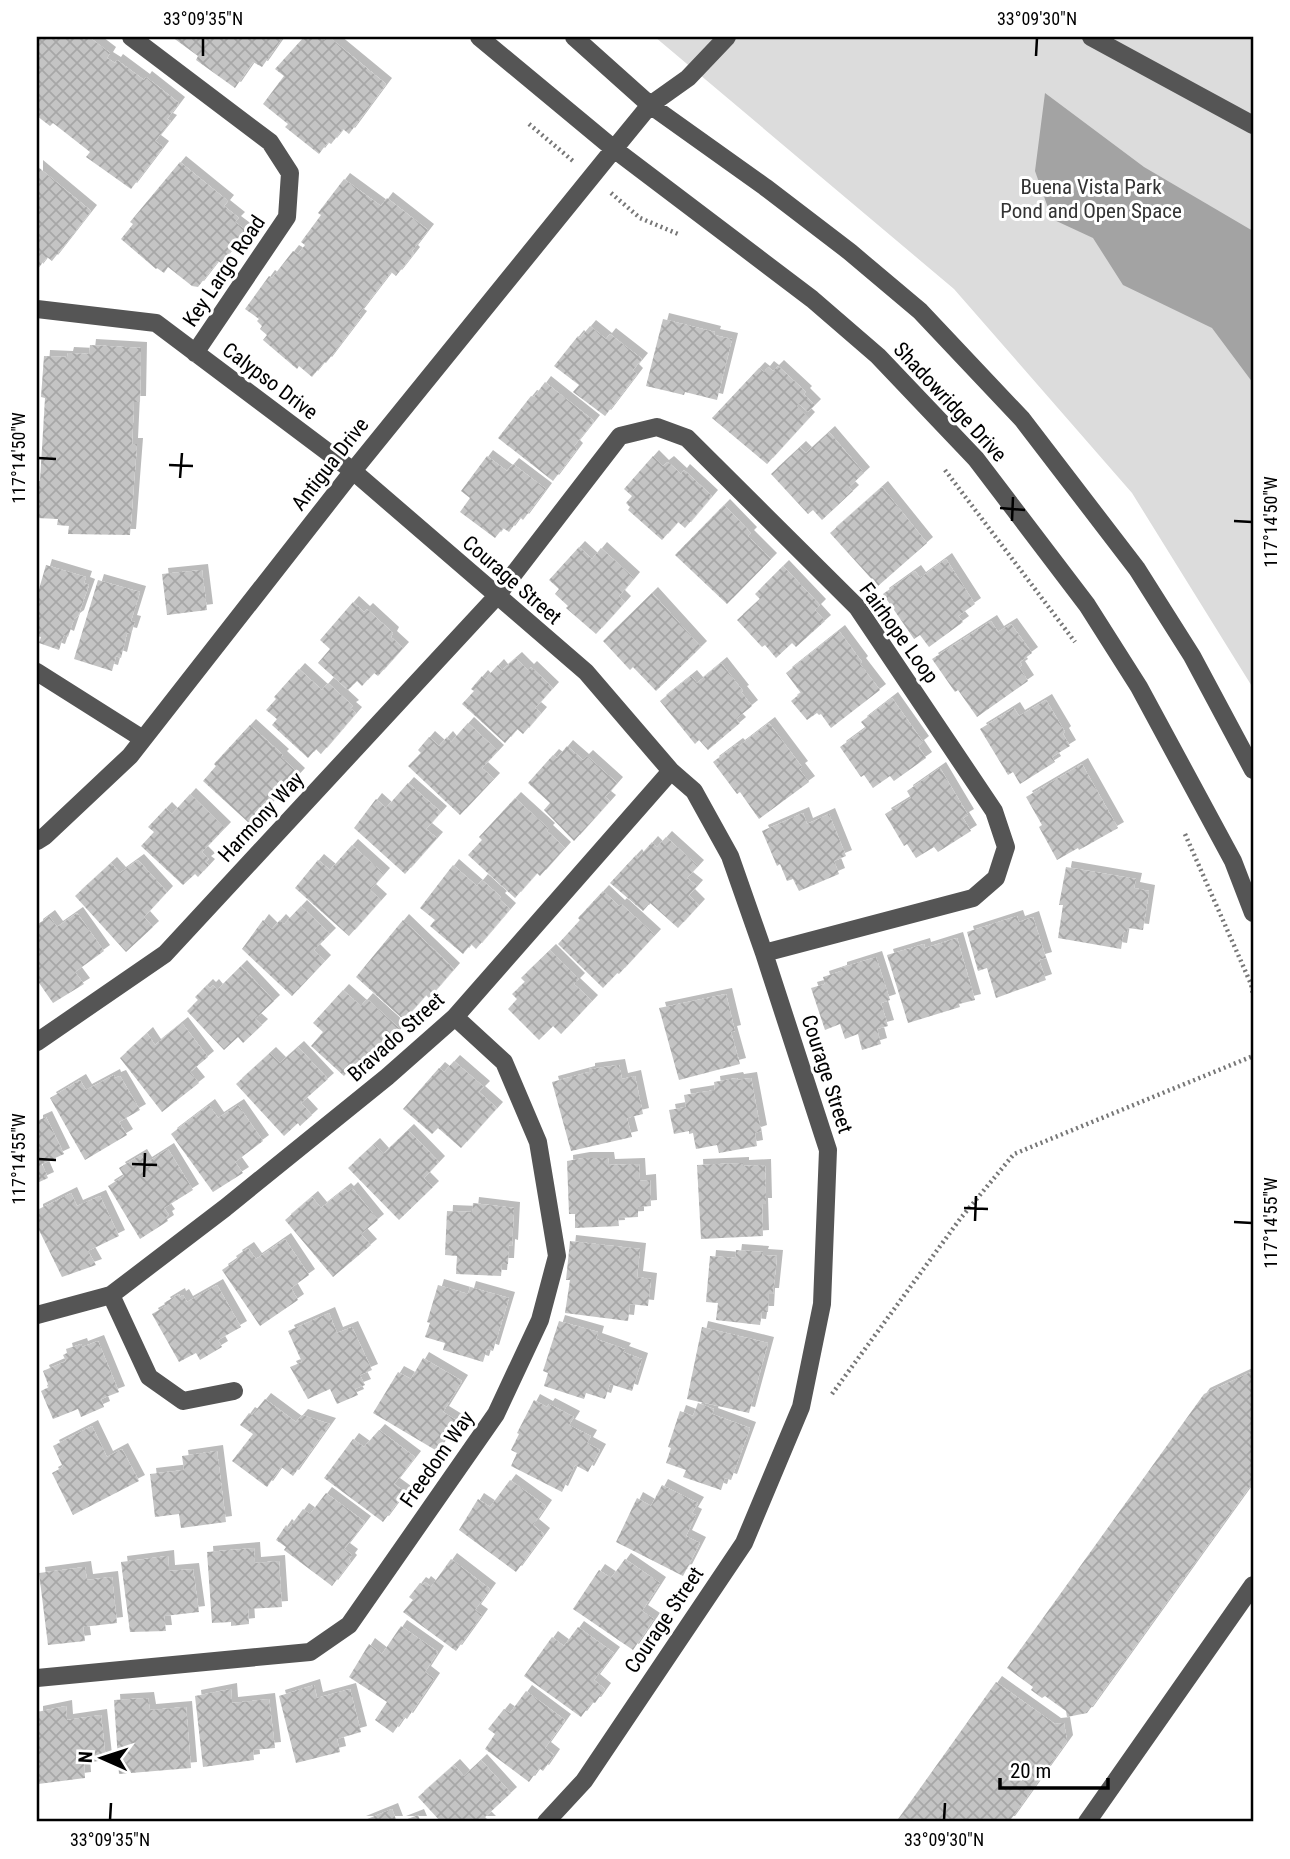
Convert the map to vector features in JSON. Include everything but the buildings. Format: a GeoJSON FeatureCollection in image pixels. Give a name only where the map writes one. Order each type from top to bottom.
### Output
{"type":"FeatureCollection","features":[{"type":"Feature","properties":{"kind":"street","name":"Key Largo Road"},"geometry":{"type":"LineString","coordinates":[[131,37],[270,142],[290,173],[287,218],[195,354]]}},
{"type":"Feature","properties":{"kind":"street","name":"Shadowridge Drive"},"geometry":{"type":"LineString","coordinates":[[479,37],[614,149],[812,299],[878,356],[976,459],[1087,605],[1139,687],[1233,861],[1253,913]]}},
{"type":"Feature","properties":{"kind":"street","name":"Shadowridge Drive"},"geometry":{"type":"LineString","coordinates":[[574,37],[650,105],[765,187],[850,252],[920,311],[1022,419],[1137,569],[1192,656],[1253,771]]}},
{"type":"Feature","properties":{"kind":"street","name":"Antigua Drive"},"geometry":{"type":"LineString","coordinates":[[37,842],[130,756],[353,471],[591,176],[650,105],[688,78],[727,37]]}},
{"type":"Feature","properties":{"kind":"street"},"geometry":{"type":"LineString","coordinates":[[1091,37],[1253,125]]}},
{"type":"Feature","properties":{"kind":"street","name":"Calypso Drive"},"geometry":{"type":"LineString","coordinates":[[37,309],[156,323],[353,471]]}},
{"type":"Feature","properties":{"kind":"street","name":"Fairhope Loop"},"geometry":{"type":"LineString","coordinates":[[496,597],[620,436],[657,427],[687,438],[857,607],[995,811],[1006,847],[996,878],[972,898],[764,953]]}},
{"type":"Feature","properties":{"kind":"street","name":"Courage Street"},"geometry":{"type":"LineString","coordinates":[[353,471],[586,672],[671,771],[694,791],[730,856],[828,1150],[822,1304],[801,1407],[744,1543],[584,1781],[546,1822]]}},
{"type":"Feature","properties":{"kind":"street","name":"Harmony Way"},"geometry":{"type":"LineString","coordinates":[[37,1042],[165,954],[496,597]]}},
{"type":"Feature","properties":{"kind":"street"},"geometry":{"type":"LineString","coordinates":[[37,673],[143,740]]}},
{"type":"Feature","properties":{"kind":"street","name":"Bravado Street"},"geometry":{"type":"LineString","coordinates":[[37,1314],[111,1295],[225,1208],[387,1077],[456,1017],[671,771]]}},
{"type":"Feature","properties":{"kind":"street","name":"Freedom Way"},"geometry":{"type":"LineString","coordinates":[[37,1678],[310,1653],[349,1625],[496,1414],[540,1320],[557,1256],[538,1142],[504,1062],[456,1017]]}},
{"type":"Feature","properties":{"kind":"street"},"geometry":{"type":"LineString","coordinates":[[111,1295],[149,1377],[183,1401],[234,1391]]}},
{"type":"Feature","properties":{"kind":"street"},"geometry":{"type":"LineString","coordinates":[[1087,1822],[1253,1585]]}},
{"type":"Feature","properties":{"kind":"path"},"geometry":{"type":"LineString","coordinates":[[529,124],[640,218],[690,240]]}},
{"type":"Feature","properties":{"kind":"path"},"geometry":{"type":"LineString","coordinates":[[937,459],[1083,653]]}},
{"type":"Feature","properties":{"kind":"path"},"geometry":{"type":"LineString","coordinates":[[1183,831],[1251,984],[1253,994]]}},
{"type":"Feature","properties":{"kind":"path"},"geometry":{"type":"LineString","coordinates":[[824,1404],[960,1219],[1014,1154],[1253,1056]]}},
{"type":"Feature","properties":{"kind":"green space","name":"Buena Vista Park Pond and Open Space"},"geometry":{"type":"Polygon","coordinates":[[[655,37],[1253,37],[1253,688],[1132,493],[954,289],[655,37]]]}},
{"type":"Feature","properties":{"kind":"shaded area"},"geometry":{"type":"Polygon","coordinates":[[[1045,93],[1144,167],[1253,231],[1253,383],[1212,328],[1123,285],[1093,238],[1052,219],[1035,171],[1045,93]]]}}]}
